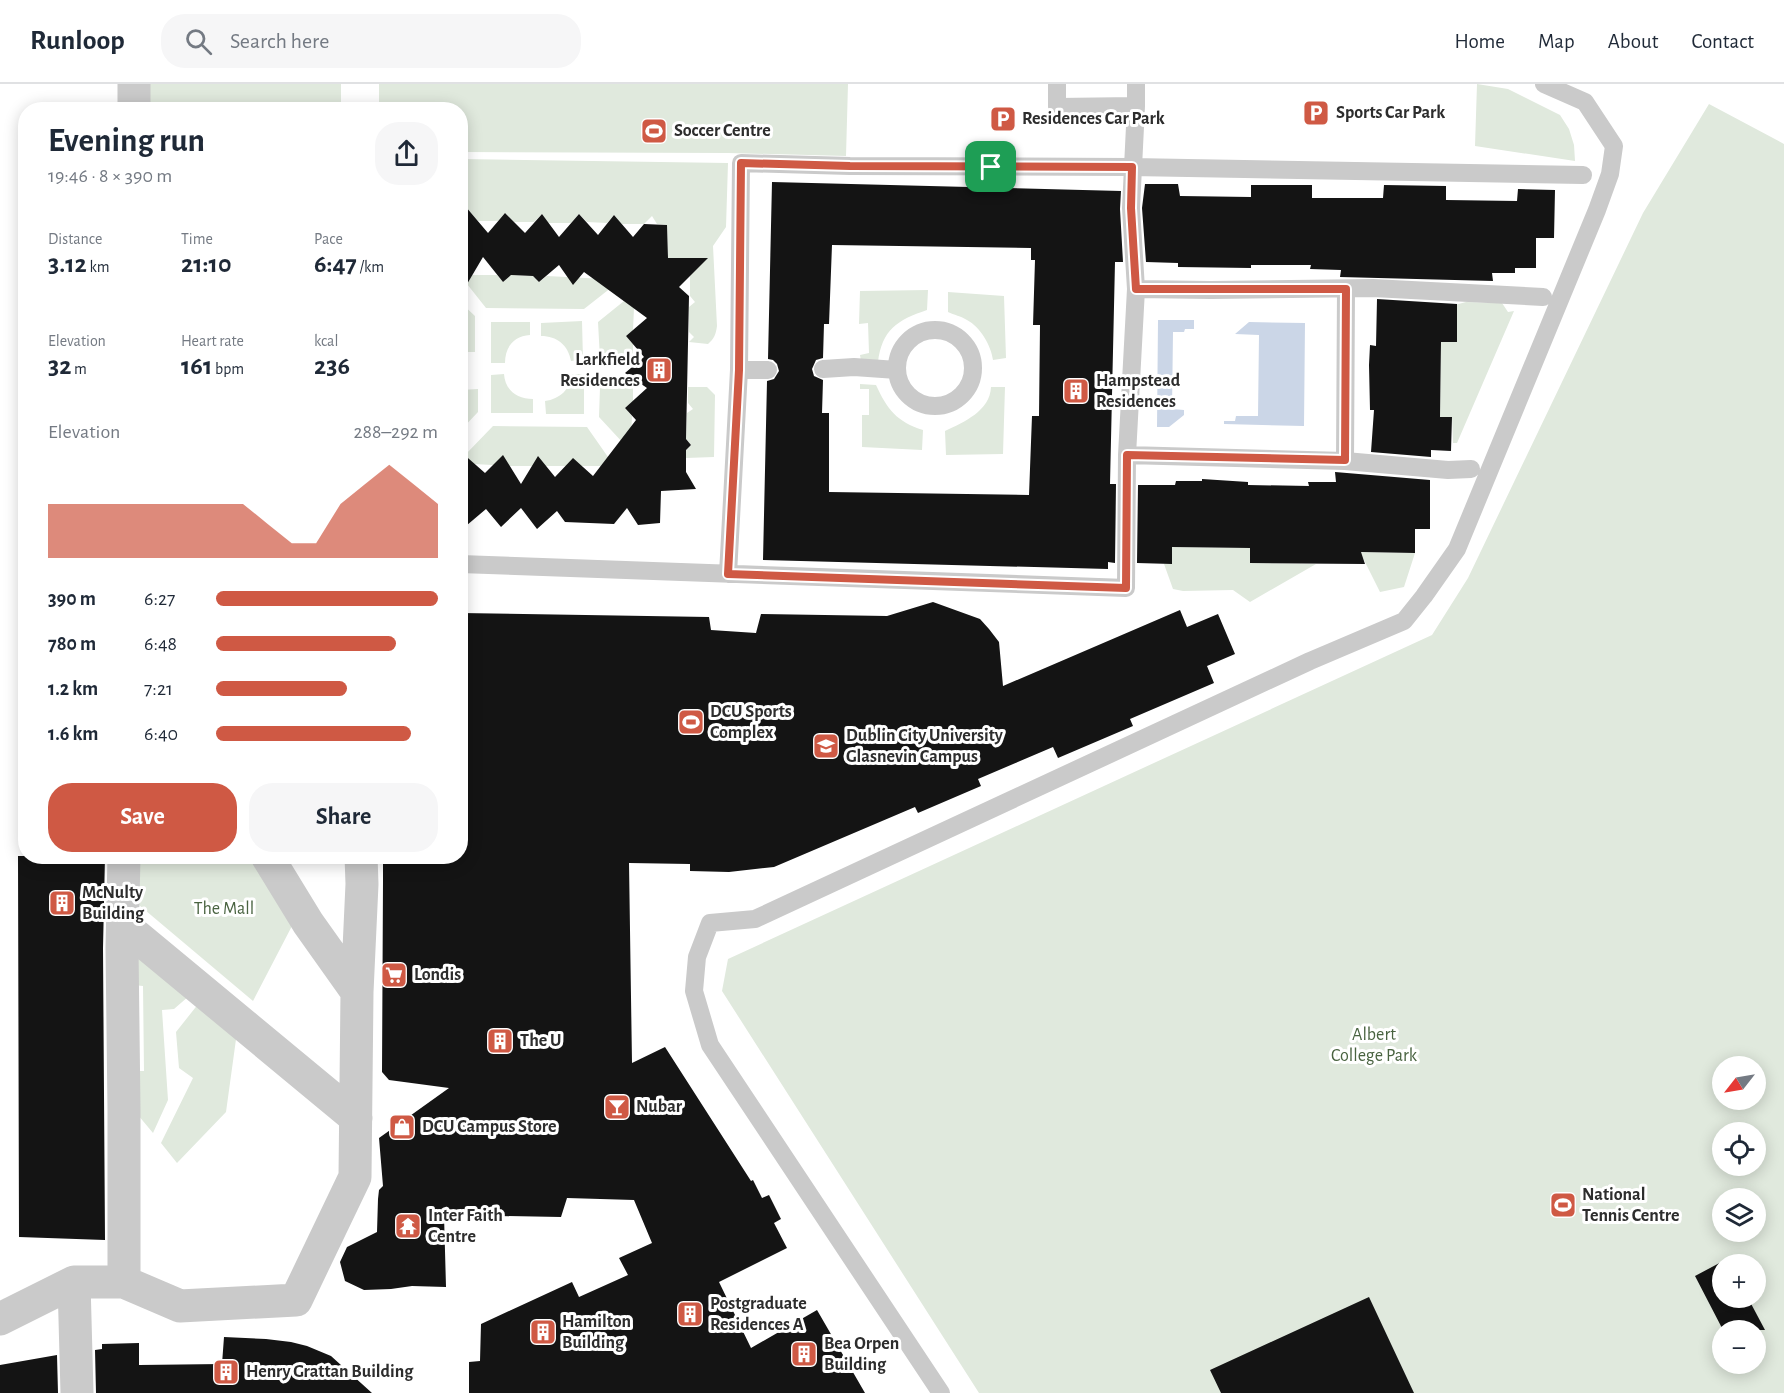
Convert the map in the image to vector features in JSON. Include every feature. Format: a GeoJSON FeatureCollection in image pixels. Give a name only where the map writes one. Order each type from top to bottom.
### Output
{"type":"FeatureCollection","features":[{"type":"Feature","properties":{"kind":"street"},"geometry":{"type":"LineString","coordinates":[[134,84],[134,102]]}},
{"type":"Feature","properties":{"kind":"street"},"geometry":{"type":"LineString","coordinates":[[124,864],[122,948],[124,1282]]}},
{"type":"Feature","properties":{"kind":"street"},"geometry":{"type":"LineString","coordinates":[[272,864],[308,923],[357,992]]}},
{"type":"Feature","properties":{"kind":"street"},"geometry":{"type":"LineString","coordinates":[[0,1319],[74,1282],[124,1282],[180,1306],[296,1300],[355,1176],[361,864]]}},
{"type":"Feature","properties":{"kind":"street"},"geometry":{"type":"LineString","coordinates":[[123,925],[356,1118]]}},
{"type":"Feature","properties":{"kind":"street"},"geometry":{"type":"LineString","coordinates":[[74,1282],[77,1393]]}},
{"type":"Feature","properties":{"kind":"lane"},"geometry":{"type":"LineString","coordinates":[[1057,84],[1057,107],[1136,106]]}},
{"type":"Feature","properties":{"kind":"lane"},"geometry":{"type":"LineString","coordinates":[[468,564],[1126,588],[1127,455],[1136,289],[1131,208],[1136,84]]}},
{"type":"Feature","properties":{"kind":"lane"},"geometry":{"type":"LineString","coordinates":[[941,1393],[710,1045],[694,990],[697,957],[710,923],[755,919],[1310,661],[1404,621],[1457,549],[1610,174],[1614,146],[1586,102],[1544,84]]}},
{"type":"Feature","properties":{"kind":"lane"},"geometry":{"type":"LineString","coordinates":[[728,574],[739,370],[741,163],[850,166],[1132,167],[1583,176]]}},
{"type":"Feature","properties":{"kind":"lane"},"geometry":{"type":"LineString","coordinates":[[1136,289],[1385,289],[1543,297]]}},
{"type":"Feature","properties":{"kind":"lane"},"geometry":{"type":"LineString","coordinates":[[1345,460],[1346,289]]}},
{"type":"Feature","properties":{"kind":"lane"},"geometry":{"type":"LineString","coordinates":[[939,329],[956,336],[963,342],[969,350],[974,368],[966,391],[946,405],[933,406],[912,399],[904,391],[897,370],[897,359],[909,340],[917,334],[939,329]]}},
{"type":"Feature","properties":{"kind":"lane"},"geometry":{"type":"LineString","coordinates":[[823,369],[854,367],[897,370]]}},
{"type":"Feature","properties":{"kind":"lane"},"geometry":{"type":"LineString","coordinates":[[739,370],[768,370]]}},
{"type":"Feature","properties":{"kind":"lane"},"geometry":{"type":"LineString","coordinates":[[1127,455],[1345,460],[1448,470],[1471,469]]}},
{"type":"Feature","properties":{"kind":"green space"},"geometry":{"type":"Polygon","coordinates":[[[149,84],[341,84],[341,102],[148,102],[149,84]]]}},
{"type":"Feature","properties":{"kind":"green space","name":"Soccer Centre"},"geometry":{"type":"Polygon","coordinates":[[[379,84],[848,84],[846,156],[468,152],[468,102],[379,102],[379,84]]]}},
{"type":"Feature","properties":{"kind":"green space"},"geometry":{"type":"Polygon","coordinates":[[[1477,84],[1508,89],[1560,115],[1569,129],[1574,145],[1575,161],[1475,146],[1477,84]]]}},
{"type":"Feature","properties":{"kind":"green space","name":"Albert College Park"},"geometry":{"type":"Polygon","coordinates":[[[1709,104],[1784,144],[1784,1393],[979,1393],[722,991],[728,959],[1432,635],[1468,578],[1643,213],[1709,104]]]}},
{"type":"Feature","properties":{"kind":"green space"},"geometry":{"type":"Polygon","coordinates":[[[468,159],[728,163],[726,227],[713,246],[717,326],[713,338],[708,344],[689,342],[694,337],[689,332],[689,307],[695,302],[690,296],[690,276],[694,263],[687,258],[668,258],[667,225],[657,224],[652,216],[644,224],[622,224],[614,215],[607,223],[587,222],[579,214],[571,223],[548,223],[542,214],[534,222],[514,222],[505,213],[498,221],[478,221],[470,212],[468,214],[468,159]]]}},
{"type":"Feature","properties":{"kind":"green space"},"geometry":{"type":"Polygon","coordinates":[[[472,275],[497,275],[503,282],[511,275],[533,276],[539,282],[547,276],[605,279],[612,287],[584,309],[486,308],[468,282],[472,275]]]}},
{"type":"Feature","properties":{"kind":"green space"},"geometry":{"type":"Polygon","coordinates":[[[928,290],[927,310],[899,322],[887,334],[878,362],[861,361],[860,355],[869,353],[868,323],[859,324],[860,291],[928,290]]]}},
{"type":"Feature","properties":{"kind":"green space"},"geometry":{"type":"Polygon","coordinates":[[[948,292],[1004,296],[1006,358],[993,360],[987,343],[976,327],[965,319],[948,312],[948,292]]]}},
{"type":"Feature","properties":{"kind":"green space"},"geometry":{"type":"Polygon","coordinates":[[[624,301],[634,308],[633,330],[626,336],[633,344],[633,357],[600,359],[598,322],[624,301]]]}},
{"type":"Feature","properties":{"kind":"green space"},"geometry":{"type":"Polygon","coordinates":[[[1466,302],[1502,303],[1508,312],[1514,311],[1457,443],[1453,443],[1452,417],[1440,417],[1441,342],[1457,342],[1457,306],[1451,306],[1466,302]]]}},
{"type":"Feature","properties":{"kind":"green space"},"geometry":{"type":"Polygon","coordinates":[[[468,309],[475,316],[475,352],[468,352],[468,309]]]}},
{"type":"Feature","properties":{"kind":"green space"},"geometry":{"type":"Polygon","coordinates":[[[582,321],[583,360],[571,361],[561,342],[541,336],[541,323],[582,321]]]}},
{"type":"Feature","properties":{"kind":"green space"},"geometry":{"type":"Polygon","coordinates":[[[491,322],[530,322],[530,335],[511,343],[505,363],[491,363],[491,322]]]}},
{"type":"Feature","properties":{"kind":"green space"},"geometry":{"type":"Polygon","coordinates":[[[504,374],[509,389],[517,395],[533,399],[533,413],[491,413],[491,375],[504,374]]]}},
{"type":"Feature","properties":{"kind":"green space"},"geometry":{"type":"Polygon","coordinates":[[[571,374],[584,374],[584,414],[546,414],[545,401],[555,398],[567,389],[571,374]]]}},
{"type":"Feature","properties":{"kind":"green space"},"geometry":{"type":"Polygon","coordinates":[[[860,384],[876,385],[894,414],[906,423],[923,430],[922,450],[862,447],[862,415],[869,415],[869,389],[860,389],[860,384]]]}},
{"type":"Feature","properties":{"kind":"green space"},"geometry":{"type":"Polygon","coordinates":[[[600,387],[633,388],[633,401],[625,408],[632,416],[631,437],[624,444],[599,417],[600,387]]]}},
{"type":"Feature","properties":{"kind":"green space"},"geometry":{"type":"Polygon","coordinates":[[[688,387],[707,387],[715,395],[714,457],[686,458],[686,450],[691,445],[686,439],[687,413],[693,409],[688,403],[688,387]]]}},
{"type":"Feature","properties":{"kind":"green space"},"geometry":{"type":"Polygon","coordinates":[[[991,387],[1005,387],[1003,454],[946,455],[945,431],[975,415],[986,403],[991,387]]]}},
{"type":"Feature","properties":{"kind":"green space"},"geometry":{"type":"Polygon","coordinates":[[[478,389],[478,412],[468,423],[468,390],[478,389]]]}},
{"type":"Feature","properties":{"kind":"green space"},"geometry":{"type":"Polygon","coordinates":[[[493,426],[587,427],[608,457],[601,466],[510,466],[474,464],[468,458],[468,452],[493,426]]]}},
{"type":"Feature","properties":{"kind":"green space"},"geometry":{"type":"Polygon","coordinates":[[[1172,547],[1250,548],[1250,563],[1316,564],[1250,602],[1233,590],[1183,591],[1173,589],[1164,564],[1172,564],[1172,547]]]}},
{"type":"Feature","properties":{"kind":"green space"},"geometry":{"type":"Polygon","coordinates":[[[1360,552],[1415,553],[1404,587],[1380,592],[1360,552]]]}},
{"type":"Feature","properties":{"kind":"green space","name":"The Mall"},"geometry":{"type":"Polygon","coordinates":[[[139,864],[258,864],[293,924],[253,1001],[139,905],[139,864]]]}},
{"type":"Feature","properties":{"kind":"green space"},"geometry":{"type":"Polygon","coordinates":[[[135,951],[189,996],[174,1009],[162,1010],[168,1100],[153,1133],[133,1109],[133,1071],[144,1071],[143,986],[133,985],[135,951]]]}},
{"type":"Feature","properties":{"kind":"green space"},"geometry":{"type":"Polygon","coordinates":[[[199,1003],[237,1032],[226,1112],[177,1163],[161,1143],[193,1078],[179,1068],[176,1032],[199,1003]]]}},
{"type":"Feature","properties":{"kind":"water"},"geometry":{"type":"Polygon","coordinates":[[[1158,320],[1194,320],[1194,329],[1173,332],[1172,409],[1184,410],[1184,415],[1169,427],[1157,427],[1158,320]]]}},
{"type":"Feature","properties":{"kind":"water"},"geometry":{"type":"Polygon","coordinates":[[[1249,322],[1305,323],[1304,426],[1224,424],[1224,421],[1235,421],[1236,416],[1258,416],[1259,335],[1235,334],[1249,322]]]}},
{"type":"Feature","properties":{"kind":"building","name":"Hampstead Residences"},"geometry":{"type":"Polygon","coordinates":[[[772,182],[1121,191],[1123,262],[1115,262],[1110,484],[1116,484],[1115,563],[1108,562],[1108,569],[763,560],[767,381],[774,379],[779,371],[777,364],[768,359],[772,182]],[[832,245],[829,324],[824,324],[823,358],[816,360],[812,369],[814,376],[823,380],[822,413],[829,413],[829,492],[1029,495],[1032,416],[1039,416],[1040,325],[1033,325],[1035,260],[1031,260],[1031,248],[832,245]]]}},
{"type":"Feature","properties":{"kind":"building"},"geometry":{"type":"Polygon","coordinates":[[[1145,184],[1178,184],[1180,196],[1251,197],[1251,185],[1312,185],[1312,198],[1383,198],[1384,185],[1446,186],[1446,200],[1517,201],[1518,189],[1555,190],[1554,238],[1536,238],[1536,268],[1515,268],[1515,273],[1492,273],[1493,281],[1340,277],[1341,270],[1310,269],[1311,265],[1251,265],[1251,268],[1178,267],[1178,263],[1146,262],[1142,208],[1145,184]]]}},
{"type":"Feature","properties":{"kind":"building","name":"Larkfield Residences"},"geometry":{"type":"Polygon","coordinates":[[[468,209],[488,233],[505,213],[525,233],[542,214],[559,237],[579,214],[598,235],[614,215],[633,237],[644,224],[667,225],[668,258],[708,258],[679,287],[689,296],[686,439],[691,445],[686,450],[686,472],[696,489],[661,491],[660,523],[638,525],[627,508],[614,524],[565,522],[557,511],[537,529],[521,508],[501,527],[486,509],[468,524],[468,458],[485,473],[503,455],[521,484],[538,456],[555,477],[573,458],[593,476],[636,420],[625,408],[647,388],[625,373],[644,357],[626,336],[647,318],[584,272],[573,285],[559,265],[539,282],[533,276],[511,275],[503,282],[483,257],[468,282],[468,209]]]}},
{"type":"Feature","properties":{"kind":"building"},"geometry":{"type":"Polygon","coordinates":[[[1377,299],[1457,304],[1457,342],[1441,342],[1440,417],[1452,417],[1451,451],[1431,450],[1431,457],[1371,452],[1374,410],[1370,410],[1369,365],[1370,345],[1376,346],[1377,299]]]}},
{"type":"Feature","properties":{"kind":"building"},"geometry":{"type":"Polygon","coordinates":[[[1335,472],[1430,480],[1430,529],[1415,529],[1415,553],[1361,552],[1365,564],[1250,563],[1250,548],[1172,547],[1172,564],[1137,563],[1138,485],[1175,485],[1176,481],[1202,481],[1202,479],[1248,482],[1248,485],[1309,486],[1308,482],[1336,482],[1335,472]]]}},
{"type":"Feature","properties":{"kind":"building"},"geometry":{"type":"Polygon","coordinates":[[[933,602],[980,619],[999,642],[1003,686],[1180,610],[1187,627],[1218,614],[1235,654],[1207,666],[1214,683],[1130,719],[1133,726],[1058,758],[1053,747],[978,779],[981,786],[918,813],[915,807],[774,867],[729,872],[690,871],[690,864],[629,863],[632,1063],[665,1047],[751,1181],[753,1180],[762,1198],[769,1195],[781,1219],[774,1223],[787,1248],[719,1282],[751,1348],[817,1310],[865,1393],[469,1393],[469,1362],[480,1361],[481,1324],[572,1282],[579,1297],[628,1275],[619,1258],[652,1243],[634,1200],[567,1198],[561,1217],[444,1215],[446,1287],[412,1286],[364,1290],[345,1281],[340,1262],[347,1247],[377,1232],[379,1190],[383,1186],[379,1138],[449,1088],[389,1080],[382,1072],[383,864],[468,864],[468,613],[709,617],[711,630],[756,633],[761,614],[887,616],[933,602]]]}},
{"type":"Feature","properties":{"kind":"building","name":"McNulty Building"},"geometry":{"type":"Polygon","coordinates":[[[18,864],[105,864],[103,948],[105,1240],[19,1237],[18,864]]]}},
{"type":"Feature","properties":{"kind":"building"},"geometry":{"type":"Polygon","coordinates":[[[1712,1267],[1712,1308],[1753,1308],[1760,1320],[1718,1320],[1695,1276],[1712,1267]]]}},
{"type":"Feature","properties":{"kind":"building"},"geometry":{"type":"Polygon","coordinates":[[[1369,1297],[1414,1393],[1221,1393],[1210,1370],[1369,1297]]]}},
{"type":"Feature","properties":{"kind":"building","name":"Henry Grattan Building"},"geometry":{"type":"Polygon","coordinates":[[[224,1337],[266,1339],[307,1346],[331,1356],[372,1393],[96,1393],[95,1350],[102,1349],[102,1344],[139,1343],[139,1365],[222,1364],[224,1337]]]}},
{"type":"Feature","properties":{"kind":"building"},"geometry":{"type":"Polygon","coordinates":[[[57,1355],[58,1393],[0,1393],[0,1365],[57,1355]]]}},
{"type":"Feature","properties":{"kind":"place","name":"Sports Car Park"},"geometry":{"type":"Point","coordinates":[1316,113]}},
{"type":"Feature","properties":{"kind":"place","name":"Residences Car Park"},"geometry":{"type":"Point","coordinates":[1003,119]}},
{"type":"Feature","properties":{"kind":"place","name":"Soccer Centre"},"geometry":{"type":"Point","coordinates":[654,131]}},
{"type":"Feature","properties":{"kind":"place","name":"Larkfield Residences"},"geometry":{"type":"Point","coordinates":[659,370]}},
{"type":"Feature","properties":{"kind":"place","name":"Hampstead Residences"},"geometry":{"type":"Point","coordinates":[1076,391]}},
{"type":"Feature","properties":{"kind":"place","name":"DCU Sports Complex"},"geometry":{"type":"Point","coordinates":[691,722]}},
{"type":"Feature","properties":{"kind":"place","name":"Dublin City University Glasnevin Campus"},"geometry":{"type":"Point","coordinates":[826,746]}},
{"type":"Feature","properties":{"kind":"place","name":"McNulty Building"},"geometry":{"type":"Point","coordinates":[62,903]}},
{"type":"Feature","properties":{"kind":"place","name":"Londis"},"geometry":{"type":"Point","coordinates":[394,975]}},
{"type":"Feature","properties":{"kind":"place","name":"The U"},"geometry":{"type":"Point","coordinates":[500,1041]}},
{"type":"Feature","properties":{"kind":"place","name":"Nubar"},"geometry":{"type":"Point","coordinates":[617,1107]}},
{"type":"Feature","properties":{"kind":"place","name":"DCU Campus Store"},"geometry":{"type":"Point","coordinates":[402,1127]}},
{"type":"Feature","properties":{"kind":"place","name":"National Tennis Centre"},"geometry":{"type":"Point","coordinates":[1563,1205]}},
{"type":"Feature","properties":{"kind":"place","name":"Inter Faith Centre"},"geometry":{"type":"Point","coordinates":[408,1226]}},
{"type":"Feature","properties":{"kind":"place","name":"Postgraduate Residences A"},"geometry":{"type":"Point","coordinates":[690,1314]}},
{"type":"Feature","properties":{"kind":"place","name":"Hamilton Building"},"geometry":{"type":"Point","coordinates":[543,1332]}},
{"type":"Feature","properties":{"kind":"place","name":"Bea Orpen Building"},"geometry":{"type":"Point","coordinates":[804,1354]}},
{"type":"Feature","properties":{"kind":"place","name":"Henry Grattan Building"},"geometry":{"type":"Point","coordinates":[226,1372]}},
{"type":"Feature","properties":{"kind":"route"},"geometry":{"type":"LineString","coordinates":[[741,163],[991,167],[1132,167],[1131,208],[1136,289],[1346,289],[1345,460],[1127,455],[1126,588],[728,574],[739,370],[741,163]]}}]}
